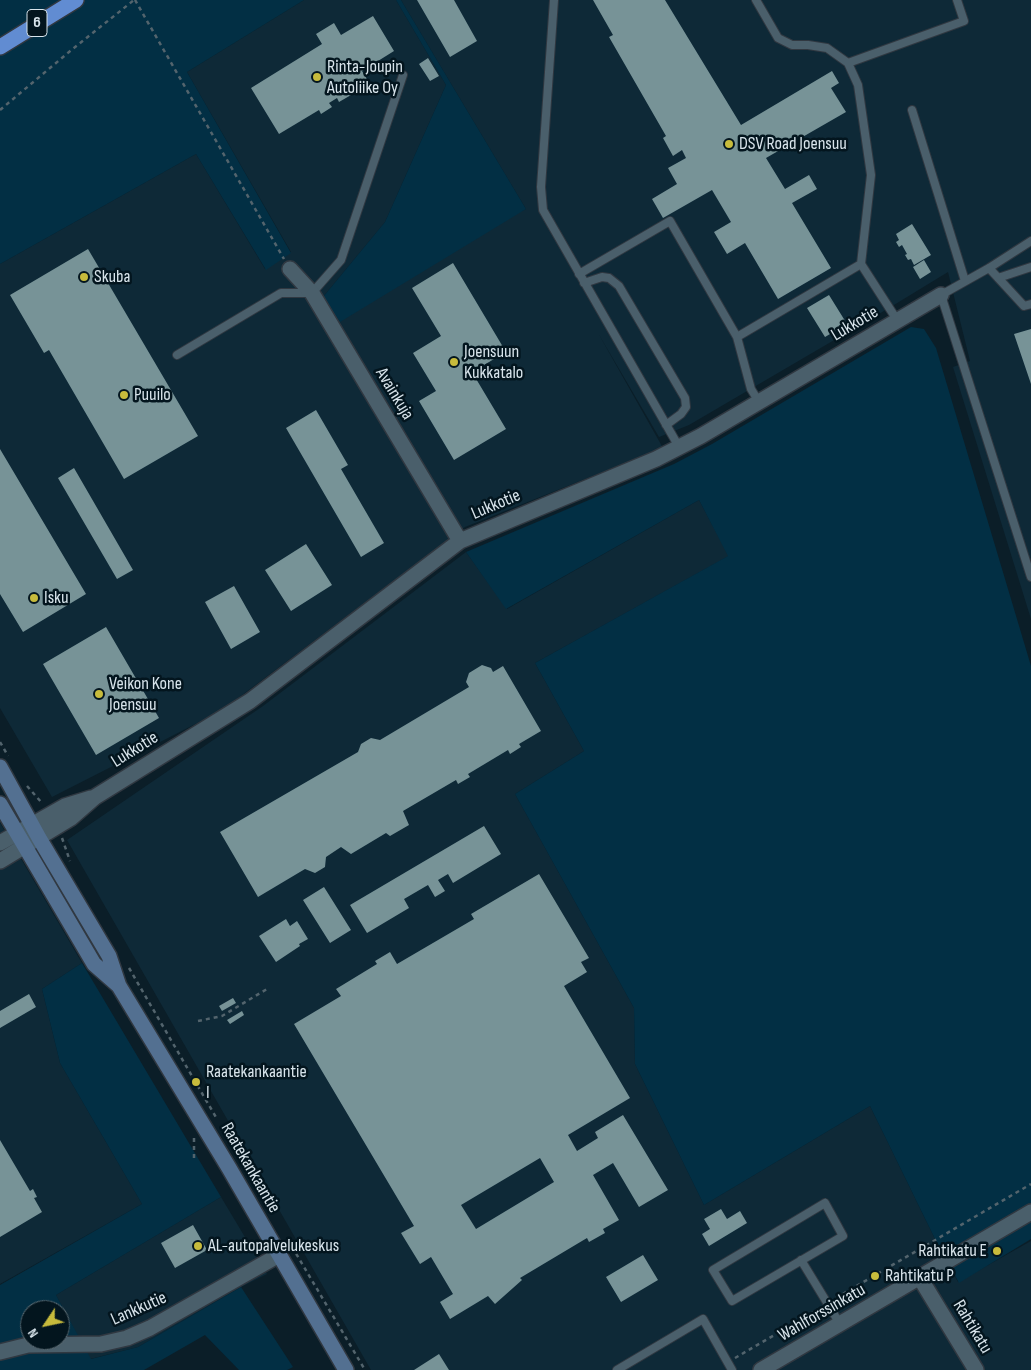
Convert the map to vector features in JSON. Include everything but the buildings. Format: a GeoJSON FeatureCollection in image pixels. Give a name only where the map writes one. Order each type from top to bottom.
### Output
{"type":"FeatureCollection","features":[{"type":"Feature","properties":{"kind":"highway","name":"6"},"geometry":{"type":"LineString","coordinates":[[0,47],[68,2]]}},
{"type":"Feature","properties":{"kind":"main road"},"geometry":{"type":"LineString","coordinates":[[0,767],[32,824]]}},
{"type":"Feature","properties":{"kind":"main road","name":"Raatekankaantie"},"geometry":{"type":"LineString","coordinates":[[0,804],[94,964],[119,986]]}},
{"type":"Feature","properties":{"kind":"main road","name":"Raatekankaantie"},"geometry":{"type":"LineString","coordinates":[[32,824],[109,956],[119,986],[346,1370]]}},
{"type":"Feature","properties":{"kind":"street","name":"Avainkuja"},"geometry":{"type":"LineString","coordinates":[[290,269],[312,293],[460,541]]}},
{"type":"Feature","properties":{"kind":"street","name":"Lukkotie"},"geometry":{"type":"LineString","coordinates":[[52,821],[65,806],[95,797],[250,701],[460,541],[656,459],[759,402],[941,295]]}},
{"type":"Feature","properties":{"kind":"street"},"geometry":{"type":"LineString","coordinates":[[0,843],[32,824],[52,821]]}},
{"type":"Feature","properties":{"kind":"street"},"geometry":{"type":"LineString","coordinates":[[0,861],[39,838],[52,821]]}},
{"type":"Feature","properties":{"kind":"street","name":"Wahlforssinkatu"},"geometry":{"type":"LineString","coordinates":[[761,1370],[1031,1212]]}},
{"type":"Feature","properties":{"kind":"street","name":"Lankkutie"},"geometry":{"type":"LineString","coordinates":[[0,1352],[28,1345],[101,1344],[128,1338],[150,1328],[279,1254]]}},
{"type":"Feature","properties":{"kind":"street","name":"Rahtikatu"},"geometry":{"type":"LineString","coordinates":[[920,1278],[976,1370]]}},
{"type":"Feature","properties":{"kind":"lane"},"geometry":{"type":"LineString","coordinates":[[554,0],[541,187],[543,210],[679,447]]}},
{"type":"Feature","properties":{"kind":"lane"},"geometry":{"type":"LineString","coordinates":[[756,0],[778,38],[792,45],[827,48],[848,63],[858,86],[871,176],[861,264],[897,320]]}},
{"type":"Feature","properties":{"kind":"lane"},"geometry":{"type":"LineString","coordinates":[[848,63],[964,21],[957,0]]}},
{"type":"Feature","properties":{"kind":"lane"},"geometry":{"type":"LineString","coordinates":[[177,355],[281,293],[312,293],[341,260],[403,75]]}},
{"type":"Feature","properties":{"kind":"lane"},"geometry":{"type":"LineString","coordinates":[[912,110],[965,281]]}},
{"type":"Feature","properties":{"kind":"lane"},"geometry":{"type":"LineString","coordinates":[[579,274],[670,221],[737,336],[751,389],[759,402]]}},
{"type":"Feature","properties":{"kind":"lane"},"geometry":{"type":"LineString","coordinates":[[1031,241],[989,268],[941,295],[1031,577]]}},
{"type":"Feature","properties":{"kind":"lane"},"geometry":{"type":"LineString","coordinates":[[737,336],[861,264]]}},
{"type":"Feature","properties":{"kind":"lane"},"geometry":{"type":"LineString","coordinates":[[998,278],[1031,267]]}},
{"type":"Feature","properties":{"kind":"lane"},"geometry":{"type":"LineString","coordinates":[[989,268],[1024,306],[1031,304]]}},
{"type":"Feature","properties":{"kind":"lane"},"geometry":{"type":"LineString","coordinates":[[584,283],[602,277],[609,278],[619,286],[685,398],[686,407],[681,414],[666,425]]}},
{"type":"Feature","properties":{"kind":"lane"},"geometry":{"type":"LineString","coordinates":[[825,1203],[843,1236],[801,1260],[732,1301],[714,1270],[825,1203]]}},
{"type":"Feature","properties":{"kind":"lane"},"geometry":{"type":"LineString","coordinates":[[801,1260],[840,1324]]}},
{"type":"Feature","properties":{"kind":"lane"},"geometry":{"type":"LineString","coordinates":[[617,1370],[703,1319],[732,1370]]}},
{"type":"Feature","properties":{"kind":"path"},"geometry":{"type":"LineString","coordinates":[[0,110],[135,0],[290,269]]}},
{"type":"Feature","properties":{"kind":"path"},"geometry":{"type":"LineString","coordinates":[[40,800],[65,843],[72,866]]}},
{"type":"Feature","properties":{"kind":"path"},"geometry":{"type":"LineString","coordinates":[[127,964],[218,1119]]}},
{"type":"Feature","properties":{"kind":"path"},"geometry":{"type":"LineString","coordinates":[[198,1021],[222,1016],[267,989]]}},
{"type":"Feature","properties":{"kind":"path"},"geometry":{"type":"LineString","coordinates":[[728,1362],[1031,1184]]}},
{"type":"Feature","properties":{"kind":"path"},"geometry":{"type":"LineString","coordinates":[[287,1237],[365,1370]]}},
{"type":"Feature","properties":{"kind":"shaded area"},"geometry":{"type":"Polygon","coordinates":[[[0,0],[304,0],[187,72],[291,253],[266,270],[196,154],[0,264],[0,0]]]}},
{"type":"Feature","properties":{"kind":"shaded area"},"geometry":{"type":"Polygon","coordinates":[[[304,0],[396,0],[446,85],[385,222],[323,297],[526,209],[401,0],[1031,0],[1031,619],[953,367],[970,361],[948,272],[689,425],[659,437],[598,333],[663,448],[465,527],[221,711],[52,797],[0,708],[0,264],[196,154],[265,269],[291,252],[187,72],[304,0]]]}},
{"type":"Feature","properties":{"kind":"shaded area"},"geometry":{"type":"Polygon","coordinates":[[[396,0],[401,0],[526,209],[340,322],[323,297],[385,222],[446,85],[396,0]]]}},
{"type":"Feature","properties":{"kind":"shaded area"},"geometry":{"type":"Polygon","coordinates":[[[911,327],[924,329],[936,348],[1031,666],[1031,1239],[959,1283],[934,1237],[870,1106],[704,1205],[635,1064],[634,1008],[515,794],[584,751],[535,663],[728,556],[699,500],[506,609],[466,552],[674,464],[712,444],[911,327]]]}},
{"type":"Feature","properties":{"kind":"shaded area"},"geometry":{"type":"Polygon","coordinates":[[[699,500],[729,556],[535,663],[584,751],[515,794],[634,1008],[635,1064],[704,1205],[870,1106],[958,1282],[1031,1241],[1031,1370],[371,1370],[67,840],[263,706],[466,552],[507,609],[699,500]]]}},
{"type":"Feature","properties":{"kind":"shaded area"},"geometry":{"type":"Polygon","coordinates":[[[0,823],[82,963],[42,989],[60,1063],[142,1204],[0,1284],[0,823]]]}},
{"type":"Feature","properties":{"kind":"shaded area"},"geometry":{"type":"Polygon","coordinates":[[[82,963],[221,1197],[56,1295],[59,1300],[20,1300],[20,1350],[70,1350],[70,1321],[91,1359],[138,1347],[241,1287],[293,1367],[287,1370],[239,1370],[205,1335],[144,1370],[0,1370],[0,1285],[142,1204],[60,1063],[42,989],[82,963]]]}},
{"type":"Feature","properties":{"kind":"shaded area"},"geometry":{"type":"Polygon","coordinates":[[[221,1197],[267,1274],[138,1347],[90,1359],[70,1321],[70,1300],[59,1300],[56,1295],[221,1197]]]}},
{"type":"Feature","properties":{"kind":"place","name":"Rinta-Joupin Autoliike Oy"},"geometry":{"type":"Point","coordinates":[317,77]}},
{"type":"Feature","properties":{"kind":"place","name":"DSV Road Joensuu"},"geometry":{"type":"Point","coordinates":[729,144]}},
{"type":"Feature","properties":{"kind":"place","name":"Skuba"},"geometry":{"type":"Point","coordinates":[84,277]}},
{"type":"Feature","properties":{"kind":"place","name":"Joensuun Kukkatalo"},"geometry":{"type":"Point","coordinates":[454,362]}},
{"type":"Feature","properties":{"kind":"place","name":"Puuilo"},"geometry":{"type":"Point","coordinates":[124,395]}},
{"type":"Feature","properties":{"kind":"place","name":"Isku"},"geometry":{"type":"Point","coordinates":[34,598]}},
{"type":"Feature","properties":{"kind":"place","name":"Veikon Kone Joensuu"},"geometry":{"type":"Point","coordinates":[99,694]}},
{"type":"Feature","properties":{"kind":"place","name":"Raatekankaantie I"},"geometry":{"type":"Point","coordinates":[196,1082]}},
{"type":"Feature","properties":{"kind":"place","name":"AL-autopalvelukeskus"},"geometry":{"type":"Point","coordinates":[198,1246]}},
{"type":"Feature","properties":{"kind":"place","name":"Rahtikatu E"},"geometry":{"type":"Point","coordinates":[997,1251]}},
{"type":"Feature","properties":{"kind":"place","name":"Rahtikatu P"},"geometry":{"type":"Point","coordinates":[875,1276]}}]}
